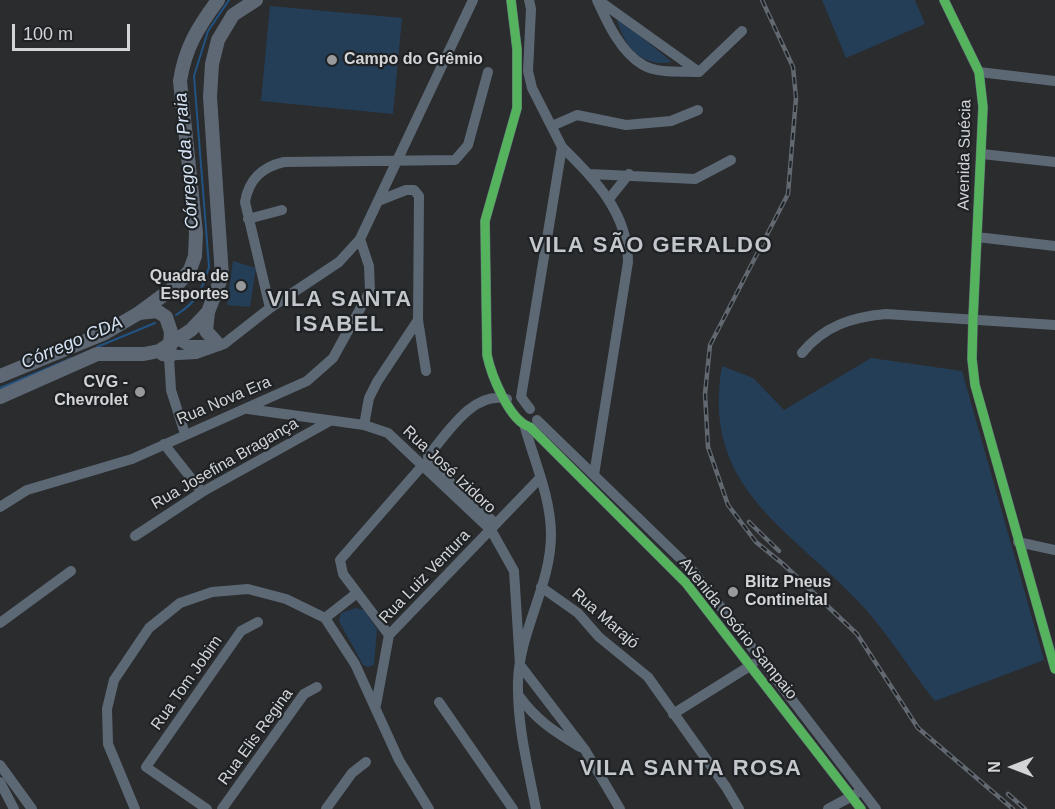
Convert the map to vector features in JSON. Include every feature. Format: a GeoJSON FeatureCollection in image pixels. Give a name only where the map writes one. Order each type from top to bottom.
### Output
{"type":"FeatureCollection","features":[{"type":"Feature","properties":{"kind":"main road"},"geometry":{"type":"LineString","coordinates":[[0,376],[105,333],[177,285],[190,270],[195,256],[196,233],[180,81],[184,59],[194,32],[218,0]]}},
{"type":"Feature","properties":{"kind":"main road"},"geometry":{"type":"LineString","coordinates":[[0,397],[97,354],[111,352],[144,354],[172,343],[208,312],[215,299],[222,276],[210,97],[212,64],[218,40],[233,15],[256,0]]}},
{"type":"Feature","properties":{"kind":"main road"},"geometry":{"type":"LineString","coordinates":[[139,312],[157,311],[166,317],[172,343]]}},
{"type":"Feature","properties":{"kind":"main road"},"geometry":{"type":"LineString","coordinates":[[208,312],[206,331],[221,344]]}},
{"type":"Feature","properties":{"kind":"street"},"geometry":{"type":"LineString","coordinates":[[172,343],[196,354],[221,344],[339,262],[360,239],[474,0]]}},
{"type":"Feature","properties":{"kind":"street","name":"Avenida Osório Sampaio"},"geometry":{"type":"LineString","coordinates":[[511,0],[517,49],[517,108],[485,221],[487,355],[491,374],[503,398],[553,452],[686,583],[861,809]]}},
{"type":"Feature","properties":{"kind":"street"},"geometry":{"type":"LineString","coordinates":[[529,0],[531,9],[528,71],[532,88],[562,147],[590,174],[609,199],[628,242],[628,262],[594,475]]}},
{"type":"Feature","properties":{"kind":"street"},"geometry":{"type":"LineString","coordinates":[[598,0],[699,72]]}},
{"type":"Feature","properties":{"kind":"street"},"geometry":{"type":"LineString","coordinates":[[598,0],[606,21],[626,48],[643,65],[667,70],[699,72],[742,32]]}},
{"type":"Feature","properties":{"kind":"street","name":"Avenida Suécia"},"geometry":{"type":"LineString","coordinates":[[946,1],[979,72],[984,107],[973,319],[972,358],[975,385],[1055,669]]}},
{"type":"Feature","properties":{"kind":"street"},"geometry":{"type":"LineString","coordinates":[[667,70],[678,64],[681,57]]}},
{"type":"Feature","properties":{"kind":"street"},"geometry":{"type":"LineString","coordinates":[[270,308],[245,202],[247,190],[257,173],[269,165],[284,162],[396,162],[455,159],[468,145],[488,72]]}},
{"type":"Feature","properties":{"kind":"street"},"geometry":{"type":"LineString","coordinates":[[979,72],[1055,81]]}},
{"type":"Feature","properties":{"kind":"street"},"geometry":{"type":"LineString","coordinates":[[552,126],[577,115],[626,125],[670,121],[698,110]]}},
{"type":"Feature","properties":{"kind":"street"},"geometry":{"type":"LineString","coordinates":[[536,809],[519,719],[518,681],[551,537],[548,498],[533,460],[528,424],[523,412],[530,410],[521,397],[562,147]]}},
{"type":"Feature","properties":{"kind":"street"},"geometry":{"type":"LineString","coordinates":[[982,154],[1055,162]]}},
{"type":"Feature","properties":{"kind":"street"},"geometry":{"type":"LineString","coordinates":[[590,174],[629,174],[695,179],[731,160]]}},
{"type":"Feature","properties":{"kind":"street"},"geometry":{"type":"LineString","coordinates":[[609,199],[629,174]]}},
{"type":"Feature","properties":{"kind":"street"},"geometry":{"type":"LineString","coordinates":[[378,201],[406,190],[414,190],[419,196],[418,320],[426,371]]}},
{"type":"Feature","properties":{"kind":"street"},"geometry":{"type":"LineString","coordinates":[[248,219],[282,210]]}},
{"type":"Feature","properties":{"kind":"street"},"geometry":{"type":"LineString","coordinates":[[977,237],[1055,246]]}},
{"type":"Feature","properties":{"kind":"street","name":"Rua Nova Era"},"geometry":{"type":"LineString","coordinates":[[0,507],[27,490],[132,459],[307,381],[333,358],[370,291],[369,266],[360,239]]}},
{"type":"Feature","properties":{"kind":"street"},"geometry":{"type":"LineString","coordinates":[[802,353],[814,339],[859,316],[886,314],[1055,325]]}},
{"type":"Feature","properties":{"kind":"street"},"geometry":{"type":"LineString","coordinates":[[364,425],[369,398],[377,382],[418,320]]}},
{"type":"Feature","properties":{"kind":"street"},"geometry":{"type":"LineString","coordinates":[[172,343],[221,344]]}},
{"type":"Feature","properties":{"kind":"street"},"geometry":{"type":"LineString","coordinates":[[172,343],[171,390],[185,434]]}},
{"type":"Feature","properties":{"kind":"street"},"geometry":{"type":"LineString","coordinates":[[493,527],[429,462],[428,456],[470,408],[484,401],[503,398],[512,400],[521,397]]}},
{"type":"Feature","properties":{"kind":"street","name":"Rua José Izidoro"},"geometry":{"type":"LineString","coordinates":[[247,409],[364,425],[388,433],[422,466],[493,527],[514,571],[520,665]]}},
{"type":"Feature","properties":{"kind":"street","name":"Rua Josefina Bragança"},"geometry":{"type":"LineString","coordinates":[[135,536],[202,492],[331,421]]}},
{"type":"Feature","properties":{"kind":"street","name":"Avenida Osório Sampaio"},"geometry":{"type":"LineString","coordinates":[[528,424],[594,475],[693,571],[876,809]]}},
{"type":"Feature","properties":{"kind":"street"},"geometry":{"type":"LineString","coordinates":[[164,444],[202,492]]}},
{"type":"Feature","properties":{"kind":"street"},"geometry":{"type":"LineString","coordinates":[[533,460],[542,452],[553,452]]}},
{"type":"Feature","properties":{"kind":"street"},"geometry":{"type":"LineString","coordinates":[[389,635],[343,574],[340,560],[422,466]]}},
{"type":"Feature","properties":{"kind":"street","name":"Rua Luiz Ventura"},"geometry":{"type":"LineString","coordinates":[[376,708],[389,635],[540,478]]}},
{"type":"Feature","properties":{"kind":"street"},"geometry":{"type":"LineString","coordinates":[[1018,542],[1055,550]]}},
{"type":"Feature","properties":{"kind":"street"},"geometry":{"type":"LineString","coordinates":[[0,622],[71,571]]}},
{"type":"Feature","properties":{"kind":"street","name":"Rua Marajó"},"geometry":{"type":"LineString","coordinates":[[541,587],[578,613],[599,637],[648,677],[739,809]]}},
{"type":"Feature","properties":{"kind":"street"},"geometry":{"type":"LineString","coordinates":[[135,809],[108,744],[108,709],[114,680],[149,628],[180,603],[212,592],[248,589],[286,599],[325,618],[363,680],[399,760],[429,809]]}},
{"type":"Feature","properties":{"kind":"street"},"geometry":{"type":"LineString","coordinates":[[325,618],[357,593]]}},
{"type":"Feature","properties":{"kind":"street","name":"Rua Tom Jobim"},"geometry":{"type":"LineString","coordinates":[[207,809],[146,768],[241,631],[258,622]]}},
{"type":"Feature","properties":{"kind":"street"},"geometry":{"type":"LineString","coordinates":[[673,714],[760,658]]}},
{"type":"Feature","properties":{"kind":"street"},"geometry":{"type":"LineString","coordinates":[[520,665],[585,750],[620,809]]}},
{"type":"Feature","properties":{"kind":"street"},"geometry":{"type":"LineString","coordinates":[[518,681],[522,677],[531,677]]}},
{"type":"Feature","properties":{"kind":"street"},"geometry":{"type":"LineString","coordinates":[[363,680],[379,682]]}},
{"type":"Feature","properties":{"kind":"street","name":"Rua Elis Regina"},"geometry":{"type":"LineString","coordinates":[[222,809],[304,694],[317,687]]}},
{"type":"Feature","properties":{"kind":"street"},"geometry":{"type":"LineString","coordinates":[[519,696],[530,712],[548,728],[585,750]]}},
{"type":"Feature","properties":{"kind":"street"},"geometry":{"type":"LineString","coordinates":[[439,702],[513,809]]}},
{"type":"Feature","properties":{"kind":"street"},"geometry":{"type":"LineString","coordinates":[[519,719],[530,712]]}},
{"type":"Feature","properties":{"kind":"street"},"geometry":{"type":"LineString","coordinates":[[548,728],[556,726],[562,719]]}},
{"type":"Feature","properties":{"kind":"street"},"geometry":{"type":"LineString","coordinates":[[326,809],[352,773],[366,762]]}},
{"type":"Feature","properties":{"kind":"street"},"geometry":{"type":"LineString","coordinates":[[0,765],[32,809]]}},
{"type":"Feature","properties":{"kind":"street"},"geometry":{"type":"LineString","coordinates":[[0,782],[14,809]]}},
{"type":"Feature","properties":{"kind":"street"},"geometry":{"type":"LineString","coordinates":[[828,809],[851,796],[858,794],[868,797]]}},
{"type":"Feature","properties":{"kind":"shaded area"},"geometry":{"type":"Polygon","coordinates":[[[822,0],[915,0],[925,24],[846,58],[822,0]]]}},
{"type":"Feature","properties":{"kind":"shaded area","name":"Campo do Grêmio"},"geometry":{"type":"Polygon","coordinates":[[[270,6],[402,18],[393,114],[261,101],[270,6]]]}},
{"type":"Feature","properties":{"kind":"shaded area"},"geometry":{"type":"Polygon","coordinates":[[[616,16],[672,62],[661,63],[642,58],[628,45],[616,16]]]}},
{"type":"Feature","properties":{"kind":"shaded area","name":"Quadra de Esportes"},"geometry":{"type":"Polygon","coordinates":[[[233,261],[256,268],[250,307],[227,305],[233,261]]]}},
{"type":"Feature","properties":{"kind":"shaded area"},"geometry":{"type":"Polygon","coordinates":[[[871,358],[962,371],[1044,660],[935,701],[868,612],[755,500],[737,473],[724,443],[719,407],[722,366],[753,378],[784,410],[871,358]]]}},
{"type":"Feature","properties":{"kind":"shaded area"},"geometry":{"type":"Polygon","coordinates":[[[356,608],[364,610],[377,629],[374,665],[368,667],[363,665],[339,621],[341,613],[356,608]]]}},
{"type":"Feature","properties":{"kind":"waterway","name":"Córrego da Praia"},"geometry":{"type":"LineString","coordinates":[[176,315],[198,295],[209,267],[194,76],[208,31],[229,0]]}},
{"type":"Feature","properties":{"kind":"waterway","name":"Córrego CDA"},"geometry":{"type":"LineString","coordinates":[[97,347],[155,323]]}},
{"type":"Feature","properties":{"kind":"waterway","name":"Córrego CDA"},"geometry":{"type":"LineString","coordinates":[[0,388],[72,358]]}},
{"type":"Feature","properties":{"kind":"railway"},"geometry":{"type":"LineString","coordinates":[[762,0],[793,67],[796,98],[788,194],[710,345],[705,394],[708,447],[728,505],[756,542],[783,564],[857,634],[918,728],[1013,809]]}},
{"type":"Feature","properties":{"kind":"railway"},"geometry":{"type":"LineString","coordinates":[[749,522],[779,551]]}},
{"type":"Feature","properties":{"kind":"railway"},"geometry":{"type":"LineString","coordinates":[[1008,794],[1025,809]]}},
{"type":"Feature","properties":{"kind":"cycle path"},"geometry":{"type":"LineString","coordinates":[[511,0],[517,49],[517,108],[485,221],[487,355],[497,385],[515,416],[530,427],[686,583],[861,809]]}},
{"type":"Feature","properties":{"kind":"cycle path"},"geometry":{"type":"LineString","coordinates":[[944,0],[979,72],[983,107],[973,319],[972,359],[975,385],[1055,669]]}},
{"type":"Feature","properties":{"kind":"place","name":"Campo do Grêmio"},"geometry":{"type":"Point","coordinates":[332,60]}},
{"type":"Feature","properties":{"kind":"place","name":"Quadra de Esportes"},"geometry":{"type":"Point","coordinates":[241,286]}},
{"type":"Feature","properties":{"kind":"place","name":"CVG - Chevrolet"},"geometry":{"type":"Point","coordinates":[140,392]}},
{"type":"Feature","properties":{"kind":"place","name":"Blitz Pneus Contineltal"},"geometry":{"type":"Point","coordinates":[733,592]}},
{"type":"Feature","properties":{"kind":"district","name":"VILA SÃO GERALDO"},"geometry":{"type":"Point","coordinates":[651,246]}},
{"type":"Feature","properties":{"kind":"district","name":"VILA SANTA ISABEL"},"geometry":{"type":"Point","coordinates":[340,312]}},
{"type":"Feature","properties":{"kind":"district","name":"VILA SANTA ROSA"},"geometry":{"type":"Point","coordinates":[691,769]}}]}
